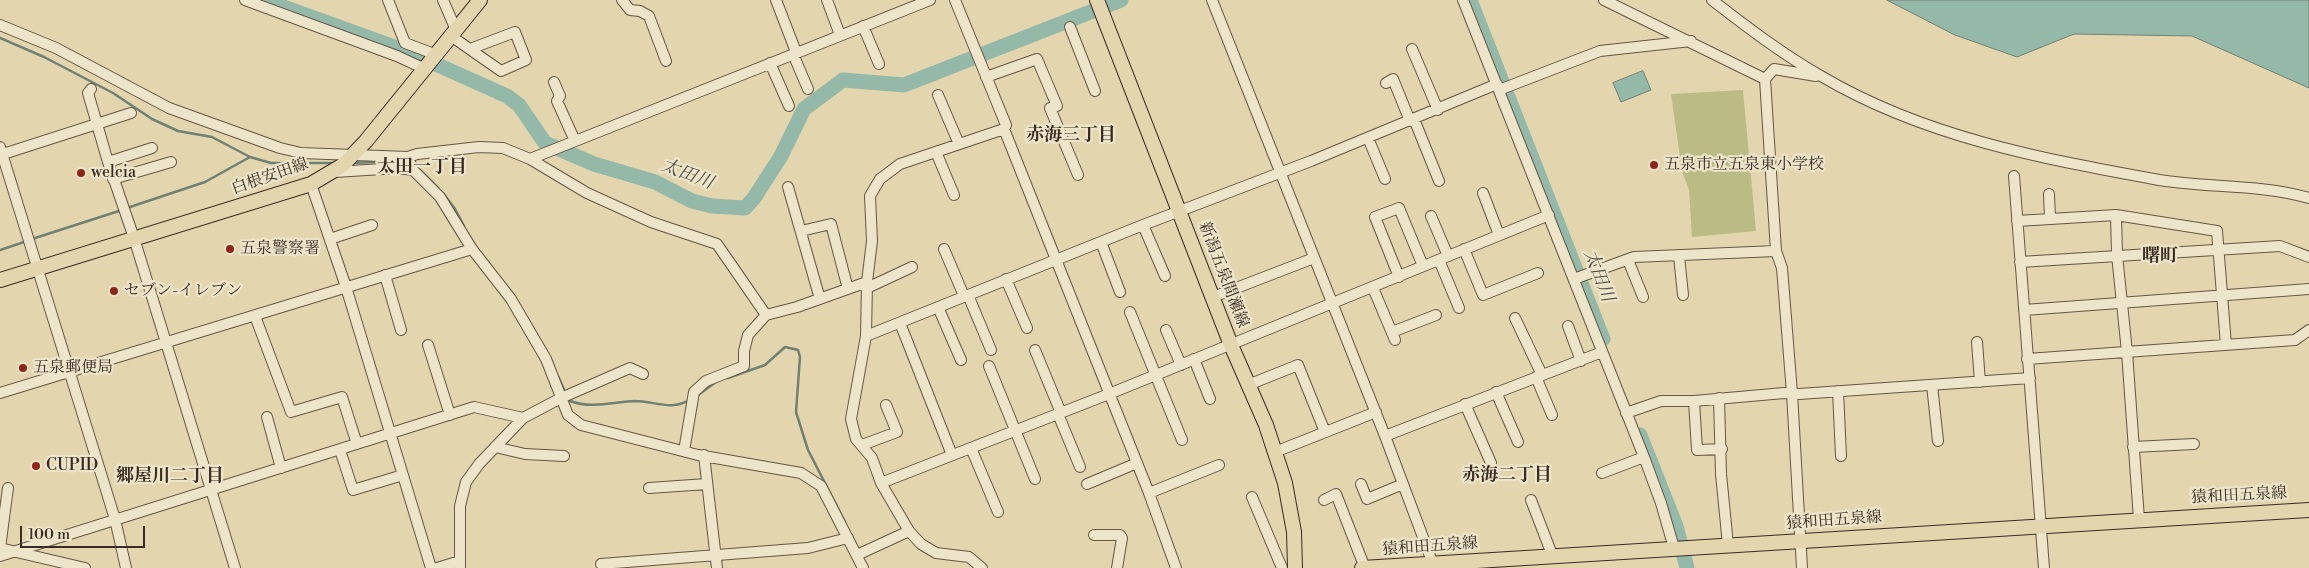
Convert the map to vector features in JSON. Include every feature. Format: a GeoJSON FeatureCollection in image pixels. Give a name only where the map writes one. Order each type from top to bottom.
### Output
{"type":"FeatureCollection","features":[{"type":"Feature","properties":{"kind":"main road","name":"白根安田線"},"geometry":{"type":"LineString","coordinates":[[0,280],[311,184],[334,172],[352,156],[480,0]]}},
{"type":"Feature","properties":{"kind":"main road","name":"新潟五泉間瀬線"},"geometry":{"type":"LineString","coordinates":[[1097,0],[1286,483],[1294,532],[1295,568]]}},
{"type":"Feature","properties":{"kind":"main road","name":"猿和田五泉線"},"geometry":{"type":"LineString","coordinates":[[1363,568],[1433,564],[1518,564],[1553,557],[1680,547],[2309,510]]}},
{"type":"Feature","properties":{"kind":"street"},"geometry":{"type":"LineString","coordinates":[[245,0],[397,56],[425,69]]}},
{"type":"Feature","properties":{"kind":"street"},"geometry":{"type":"LineString","coordinates":[[388,0],[405,43],[437,54]]}},
{"type":"Feature","properties":{"kind":"street"},"geometry":{"type":"LineString","coordinates":[[444,0],[454,33],[470,49],[501,71],[526,60],[515,32],[470,49]]}},
{"type":"Feature","properties":{"kind":"street"},"geometry":{"type":"LineString","coordinates":[[622,0],[630,10],[640,11],[648,16],[666,61]]}},
{"type":"Feature","properties":{"kind":"street"},"geometry":{"type":"LineString","coordinates":[[776,0],[808,89]]}},
{"type":"Feature","properties":{"kind":"street"},"geometry":{"type":"LineString","coordinates":[[827,0],[840,35]]}},
{"type":"Feature","properties":{"kind":"street"},"geometry":{"type":"LineString","coordinates":[[955,0],[1006,125],[1004,129],[1149,492],[1176,568]]}},
{"type":"Feature","properties":{"kind":"street"},"geometry":{"type":"LineString","coordinates":[[1212,0],[1376,412],[1433,564]]}},
{"type":"Feature","properties":{"kind":"street"},"geometry":{"type":"LineString","coordinates":[[1464,0],[1501,87],[1549,215],[1577,278],[1602,352],[1680,547]]}},
{"type":"Feature","properties":{"kind":"street"},"geometry":{"type":"LineString","coordinates":[[1604,0],[1691,40],[1766,78]]}},
{"type":"Feature","properties":{"kind":"street"},"geometry":{"type":"LineString","coordinates":[[1712,0],[1766,40],[1822,77],[1873,103],[1907,117],[1990,146],[2162,180],[2282,192],[2309,198]]}},
{"type":"Feature","properties":{"kind":"street"},"geometry":{"type":"LineString","coordinates":[[530,159],[927,1]]}},
{"type":"Feature","properties":{"kind":"street"},"geometry":{"type":"LineString","coordinates":[[0,25],[56,48],[170,108],[287,150],[302,153],[352,156],[408,157],[417,154],[479,147],[503,148],[530,159],[587,193],[643,219],[717,244],[766,315]]}},
{"type":"Feature","properties":{"kind":"street"},"geometry":{"type":"LineString","coordinates":[[863,26],[879,64]]}},
{"type":"Feature","properties":{"kind":"street"},"geometry":{"type":"LineString","coordinates":[[1070,27],[1095,91]]}},
{"type":"Feature","properties":{"kind":"street"},"geometry":{"type":"LineString","coordinates":[[866,336],[1180,210],[1438,110],[1600,50],[1691,40]]}},
{"type":"Feature","properties":{"kind":"street"},"geometry":{"type":"LineString","coordinates":[[1412,49],[1438,110]]}},
{"type":"Feature","properties":{"kind":"street"},"geometry":{"type":"LineString","coordinates":[[986,77],[1037,59],[1078,175]]}},
{"type":"Feature","properties":{"kind":"street"},"geometry":{"type":"LineString","coordinates":[[770,63],[789,106]]}},
{"type":"Feature","properties":{"kind":"street"},"geometry":{"type":"LineString","coordinates":[[1802,568],[1792,393],[1782,268],[1776,251],[1766,78],[1774,70],[1822,77]]}},
{"type":"Feature","properties":{"kind":"street"},"geometry":{"type":"LineString","coordinates":[[1386,83],[1393,80],[1440,181]]}},
{"type":"Feature","properties":{"kind":"street"},"geometry":{"type":"LineString","coordinates":[[554,82],[560,96],[557,101],[575,141]]}},
{"type":"Feature","properties":{"kind":"street"},"geometry":{"type":"LineString","coordinates":[[91,89],[88,93],[113,179],[134,238],[235,568]]}},
{"type":"Feature","properties":{"kind":"street"},"geometry":{"type":"LineString","coordinates":[[938,95],[959,144]]}},
{"type":"Feature","properties":{"kind":"street"},"geometry":{"type":"LineString","coordinates":[[126,568],[115,519],[1,152],[98,125],[132,113]]}},
{"type":"Feature","properties":{"kind":"street"},"geometry":{"type":"LineString","coordinates":[[982,568],[969,557],[936,553],[922,544],[909,531],[881,483],[872,458],[856,438],[851,419],[866,336],[867,285],[872,241],[870,196],[880,179],[900,164],[1004,129]]}},
{"type":"Feature","properties":{"kind":"street"},"geometry":{"type":"LineString","coordinates":[[1368,138],[1385,179]]}},
{"type":"Feature","properties":{"kind":"street"},"geometry":{"type":"LineString","coordinates":[[108,162],[152,148]]}},
{"type":"Feature","properties":{"kind":"street"},"geometry":{"type":"LineString","coordinates":[[936,152],[954,195]]}},
{"type":"Feature","properties":{"kind":"street"},"geometry":{"type":"LineString","coordinates":[[408,157],[413,170],[440,197],[472,249],[511,299],[546,359],[568,415],[580,424],[684,451],[801,473],[821,486],[864,568]]}},
{"type":"Feature","properties":{"kind":"street"},"geometry":{"type":"LineString","coordinates":[[113,179],[171,162]]}},
{"type":"Feature","properties":{"kind":"street"},"geometry":{"type":"LineString","coordinates":[[334,172],[398,168],[413,170]]}},
{"type":"Feature","properties":{"kind":"street"},"geometry":{"type":"LineString","coordinates":[[2014,176],[2044,568]]}},
{"type":"Feature","properties":{"kind":"street"},"geometry":{"type":"LineString","coordinates":[[311,184],[346,287],[431,568]]}},
{"type":"Feature","properties":{"kind":"street"},"geometry":{"type":"LineString","coordinates":[[788,187],[820,299]]}},
{"type":"Feature","properties":{"kind":"street"},"geometry":{"type":"LineString","coordinates":[[1482,193],[1499,235]]}},
{"type":"Feature","properties":{"kind":"street"},"geometry":{"type":"LineString","coordinates":[[2049,194],[2050,219]]}},
{"type":"Feature","properties":{"kind":"street"},"geometry":{"type":"LineString","coordinates":[[1399,277],[1375,217],[1399,208],[1424,266]]}},
{"type":"Feature","properties":{"kind":"street"},"geometry":{"type":"LineString","coordinates":[[881,483],[1110,394],[1549,215]]}},
{"type":"Feature","properties":{"kind":"street"},"geometry":{"type":"LineString","coordinates":[[2017,220],[2116,215],[2217,231],[2226,345]]}},
{"type":"Feature","properties":{"kind":"street"},"geometry":{"type":"LineString","coordinates":[[2116,215],[2139,519]]}},
{"type":"Feature","properties":{"kind":"street"},"geometry":{"type":"LineString","coordinates":[[1430,216],[1459,308]]}},
{"type":"Feature","properties":{"kind":"street"},"geometry":{"type":"LineString","coordinates":[[801,231],[831,224],[848,289]]}},
{"type":"Feature","properties":{"kind":"street"},"geometry":{"type":"LineString","coordinates":[[330,238],[372,225]]}},
{"type":"Feature","properties":{"kind":"street"},"geometry":{"type":"LineString","coordinates":[[1143,225],[1165,276]]}},
{"type":"Feature","properties":{"kind":"street"},"geometry":{"type":"LineString","coordinates":[[1101,242],[1120,292]]}},
{"type":"Feature","properties":{"kind":"street"},"geometry":{"type":"LineString","coordinates":[[2020,262],[2280,246],[2309,257]]}},
{"type":"Feature","properties":{"kind":"street"},"geometry":{"type":"LineString","coordinates":[[0,393],[472,249]]}},
{"type":"Feature","properties":{"kind":"street"},"geometry":{"type":"LineString","coordinates":[[944,249],[991,350]]}},
{"type":"Feature","properties":{"kind":"street"},"geometry":{"type":"LineString","coordinates":[[1464,250],[1482,296],[1538,274]]}},
{"type":"Feature","properties":{"kind":"street"},"geometry":{"type":"LineString","coordinates":[[1577,278],[1634,257],[1776,251]]}},
{"type":"Feature","properties":{"kind":"street"},"geometry":{"type":"LineString","coordinates":[[1679,256],[1682,295]]}},
{"type":"Feature","properties":{"kind":"street"},"geometry":{"type":"LineString","coordinates":[[1213,297],[1314,258]]}},
{"type":"Feature","properties":{"kind":"street"},"geometry":{"type":"LineString","coordinates":[[1628,260],[1643,297]]}},
{"type":"Feature","properties":{"kind":"street"},"geometry":{"type":"LineString","coordinates":[[684,451],[693,397],[706,382],[744,366],[744,351],[748,335],[766,315],[848,289],[867,285],[912,267]]}},
{"type":"Feature","properties":{"kind":"street"},"geometry":{"type":"LineString","coordinates":[[385,275],[402,330]]}},
{"type":"Feature","properties":{"kind":"street"},"geometry":{"type":"LineString","coordinates":[[1006,280],[1026,328]]}},
{"type":"Feature","properties":{"kind":"street"},"geometry":{"type":"LineString","coordinates":[[1373,288],[1393,336],[1436,315]]}},
{"type":"Feature","properties":{"kind":"street"},"geometry":{"type":"LineString","coordinates":[[2024,310],[2309,289]]}},
{"type":"Feature","properties":{"kind":"street"},"geometry":{"type":"LineString","coordinates":[[938,307],[961,360]]}},
{"type":"Feature","properties":{"kind":"street"},"geometry":{"type":"LineString","coordinates":[[1130,312],[1182,440]]}},
{"type":"Feature","properties":{"kind":"street"},"geometry":{"type":"LineString","coordinates":[[254,316],[291,412],[342,397],[357,444]]}},
{"type":"Feature","properties":{"kind":"street"},"geometry":{"type":"LineString","coordinates":[[1515,318],[1539,376],[1552,415]]}},
{"type":"Feature","properties":{"kind":"street"},"geometry":{"type":"LineString","coordinates":[[900,322],[952,455]]}},
{"type":"Feature","properties":{"kind":"street"},"geometry":{"type":"LineString","coordinates":[[1568,326],[1581,361]]}},
{"type":"Feature","properties":{"kind":"street"},"geometry":{"type":"LineString","coordinates":[[1166,330],[1181,365]]}},
{"type":"Feature","properties":{"kind":"street"},"geometry":{"type":"LineString","coordinates":[[2027,359],[2295,340],[2309,330]]}},
{"type":"Feature","properties":{"kind":"street"},"geometry":{"type":"LineString","coordinates":[[1977,342],[1980,382]]}},
{"type":"Feature","properties":{"kind":"street"},"geometry":{"type":"LineString","coordinates":[[428,345],[450,415]]}},
{"type":"Feature","properties":{"kind":"street"},"geometry":{"type":"LineString","coordinates":[[1036,350],[1080,467]]}},
{"type":"Feature","properties":{"kind":"street"},"geometry":{"type":"LineString","coordinates":[[1385,436],[1602,352]]}},
{"type":"Feature","properties":{"kind":"street"},"geometry":{"type":"LineString","coordinates":[[1194,359],[1210,399]]}},
{"type":"Feature","properties":{"kind":"street"},"geometry":{"type":"LineString","coordinates":[[1248,385],[1298,365],[1325,432]]}},
{"type":"Feature","properties":{"kind":"street"},"geometry":{"type":"LineString","coordinates":[[989,366],[1035,479]]}},
{"type":"Feature","properties":{"kind":"street"},"geometry":{"type":"LineString","coordinates":[[436,568],[460,564],[460,506],[466,482],[495,447],[523,418],[561,398],[630,368],[643,374]]}},
{"type":"Feature","properties":{"kind":"street"},"geometry":{"type":"LineString","coordinates":[[1626,413],[1661,401],[1694,401],[2030,378]]}},
{"type":"Feature","properties":{"kind":"street"},"geometry":{"type":"LineString","coordinates":[[1932,385],[1938,441]]}},
{"type":"Feature","properties":{"kind":"street"},"geometry":{"type":"LineString","coordinates":[[1838,391],[1842,456]]}},
{"type":"Feature","properties":{"kind":"street"},"geometry":{"type":"LineString","coordinates":[[1496,392],[1518,442]]}},
{"type":"Feature","properties":{"kind":"street"},"geometry":{"type":"LineString","coordinates":[[1719,398],[1722,449],[1721,474],[1728,545]]}},
{"type":"Feature","properties":{"kind":"street"},"geometry":{"type":"LineString","coordinates":[[1694,401],[1697,450],[1722,449]]}},
{"type":"Feature","properties":{"kind":"street"},"geometry":{"type":"LineString","coordinates":[[1465,404],[1492,463]]}},
{"type":"Feature","properties":{"kind":"street"},"geometry":{"type":"LineString","coordinates":[[862,445],[897,432],[886,405]]}},
{"type":"Feature","properties":{"kind":"street"},"geometry":{"type":"LineString","coordinates":[[0,556],[474,407],[523,418]]}},
{"type":"Feature","properties":{"kind":"street"},"geometry":{"type":"LineString","coordinates":[[1275,452],[1376,412]]}},
{"type":"Feature","properties":{"kind":"street"},"geometry":{"type":"LineString","coordinates":[[267,417],[282,468]]}},
{"type":"Feature","properties":{"kind":"street"},"geometry":{"type":"LineString","coordinates":[[2133,448],[2194,444]]}},
{"type":"Feature","properties":{"kind":"street"},"geometry":{"type":"LineString","coordinates":[[495,447],[525,454],[564,456]]}},
{"type":"Feature","properties":{"kind":"street"},"geometry":{"type":"LineString","coordinates":[[971,448],[998,512]]}},
{"type":"Feature","properties":{"kind":"street"},"geometry":{"type":"LineString","coordinates":[[340,450],[354,490],[403,474]]}},
{"type":"Feature","properties":{"kind":"street"},"geometry":{"type":"LineString","coordinates":[[704,455],[717,568]]}},
{"type":"Feature","properties":{"kind":"street"},"geometry":{"type":"LineString","coordinates":[[1602,472],[1644,457]]}},
{"type":"Feature","properties":{"kind":"street"},"geometry":{"type":"LineString","coordinates":[[1087,484],[1137,463]]}},
{"type":"Feature","properties":{"kind":"street"},"geometry":{"type":"LineString","coordinates":[[1149,492],[1219,465]]}},
{"type":"Feature","properties":{"kind":"street"},"geometry":{"type":"LineString","coordinates":[[649,488],[707,484]]}},
{"type":"Feature","properties":{"kind":"street"},"geometry":{"type":"LineString","coordinates":[[1361,484],[1367,498],[1403,484]]}},
{"type":"Feature","properties":{"kind":"street"},"geometry":{"type":"LineString","coordinates":[[8,488],[0,548],[85,568]]}},
{"type":"Feature","properties":{"kind":"street"},"geometry":{"type":"LineString","coordinates":[[1324,500],[1336,494],[1363,568]]}},
{"type":"Feature","properties":{"kind":"street"},"geometry":{"type":"LineString","coordinates":[[1252,497],[1282,568]]}},
{"type":"Feature","properties":{"kind":"street"},"geometry":{"type":"LineString","coordinates":[[1531,500],[1553,557]]}},
{"type":"Feature","properties":{"kind":"street"},"geometry":{"type":"LineString","coordinates":[[857,554],[909,531]]}},
{"type":"Feature","properties":{"kind":"street"},"geometry":{"type":"LineString","coordinates":[[1094,536],[1120,535],[1122,538],[1117,568]]}},
{"type":"Feature","properties":{"kind":"street"},"geometry":{"type":"LineString","coordinates":[[601,564],[808,548],[848,538]]}},
{"type":"Feature","properties":{"kind":"green space"},"geometry":{"type":"Polygon","coordinates":[[[1743,90],[1756,231],[1692,237],[1689,190],[1682,171],[1671,94],[1743,90]]]}},
{"type":"Feature","properties":{"kind":"shaded area"},"geometry":{"type":"Polygon","coordinates":[[[1887,0],[2309,0],[2309,88],[2192,36],[2074,34],[2017,57],[1955,35],[1887,0]]]}},
{"type":"Feature","properties":{"kind":"shaded area"},"geometry":{"type":"Polygon","coordinates":[[[1643,71],[1651,90],[1621,102],[1613,83],[1643,71]]]}},
{"type":"Feature","properties":{"kind":"waterway","name":"太田川"},"geometry":{"type":"LineString","coordinates":[[264,0],[411,53],[507,96],[519,105],[545,143],[594,164],[655,182],[692,201],[712,206],[745,208],[754,198],[781,156],[804,109],[843,80],[904,85],[1121,0]]}},
{"type":"Feature","properties":{"kind":"waterway","name":"太田川"},"geometry":{"type":"LineString","coordinates":[[1470,0],[1603,339]]}},
{"type":"Feature","properties":{"kind":"waterway"},"geometry":{"type":"LineString","coordinates":[[0,38],[44,57],[113,93],[152,119],[178,131],[212,137],[250,157],[271,163],[334,163]]}},
{"type":"Feature","properties":{"kind":"waterway"},"geometry":{"type":"LineString","coordinates":[[127,208],[205,182],[250,157]]}},
{"type":"Feature","properties":{"kind":"waterway"},"geometry":{"type":"LineString","coordinates":[[352,163],[395,161],[406,163]]}},
{"type":"Feature","properties":{"kind":"waterway"},"geometry":{"type":"LineString","coordinates":[[420,170],[439,189]]}},
{"type":"Feature","properties":{"kind":"waterway"},"geometry":{"type":"LineString","coordinates":[[443,193],[455,209],[464,226]]}},
{"type":"Feature","properties":{"kind":"waterway"},"geometry":{"type":"LineString","coordinates":[[32,239],[122,210]]}},
{"type":"Feature","properties":{"kind":"waterway"},"geometry":{"type":"LineString","coordinates":[[0,250],[27,241]]}},
{"type":"Feature","properties":{"kind":"waterway"},"geometry":{"type":"LineString","coordinates":[[728,378],[765,365],[785,347],[798,350],[800,357],[796,412],[808,450],[845,522]]}},
{"type":"Feature","properties":{"kind":"waterway"},"geometry":{"type":"LineString","coordinates":[[558,376],[566,394]]}},
{"type":"Feature","properties":{"kind":"waterway"},"geometry":{"type":"LineString","coordinates":[[698,395],[716,382]]}},
{"type":"Feature","properties":{"kind":"waterway"},"geometry":{"type":"LineString","coordinates":[[569,399],[570,401],[586,405],[635,401],[676,405],[689,400]]}},
{"type":"Feature","properties":{"kind":"waterway","name":"太田川"},"geometry":{"type":"LineString","coordinates":[[1640,435],[1676,526],[1687,568]]}},
{"type":"Feature","properties":{"kind":"place","name":"五泉市立五泉東小学校"},"geometry":{"type":"Point","coordinates":[1654,165]}},
{"type":"Feature","properties":{"kind":"place","name":"welcia"},"geometry":{"type":"Point","coordinates":[81,173]}},
{"type":"Feature","properties":{"kind":"place","name":"五泉警察署"},"geometry":{"type":"Point","coordinates":[230,249]}},
{"type":"Feature","properties":{"kind":"place","name":"セブン-イレブン"},"geometry":{"type":"Point","coordinates":[114,291]}},
{"type":"Feature","properties":{"kind":"place","name":"五泉郵便局"},"geometry":{"type":"Point","coordinates":[23,368]}},
{"type":"Feature","properties":{"kind":"place","name":"CUPID"},"geometry":{"type":"Point","coordinates":[36,466]}},
{"type":"Feature","properties":{"kind":"district","name":"赤海三丁目"},"geometry":{"type":"Point","coordinates":[1071,136]}},
{"type":"Feature","properties":{"kind":"district","name":"太田一丁目"},"geometry":{"type":"Point","coordinates":[422,168]}},
{"type":"Feature","properties":{"kind":"district","name":"曙町"},"geometry":{"type":"Point","coordinates":[2160,257]}},
{"type":"Feature","properties":{"kind":"district","name":"赤海二丁目"},"geometry":{"type":"Point","coordinates":[1507,476]}},
{"type":"Feature","properties":{"kind":"district","name":"郷屋川二丁目"},"geometry":{"type":"Point","coordinates":[170,477]}}]}
